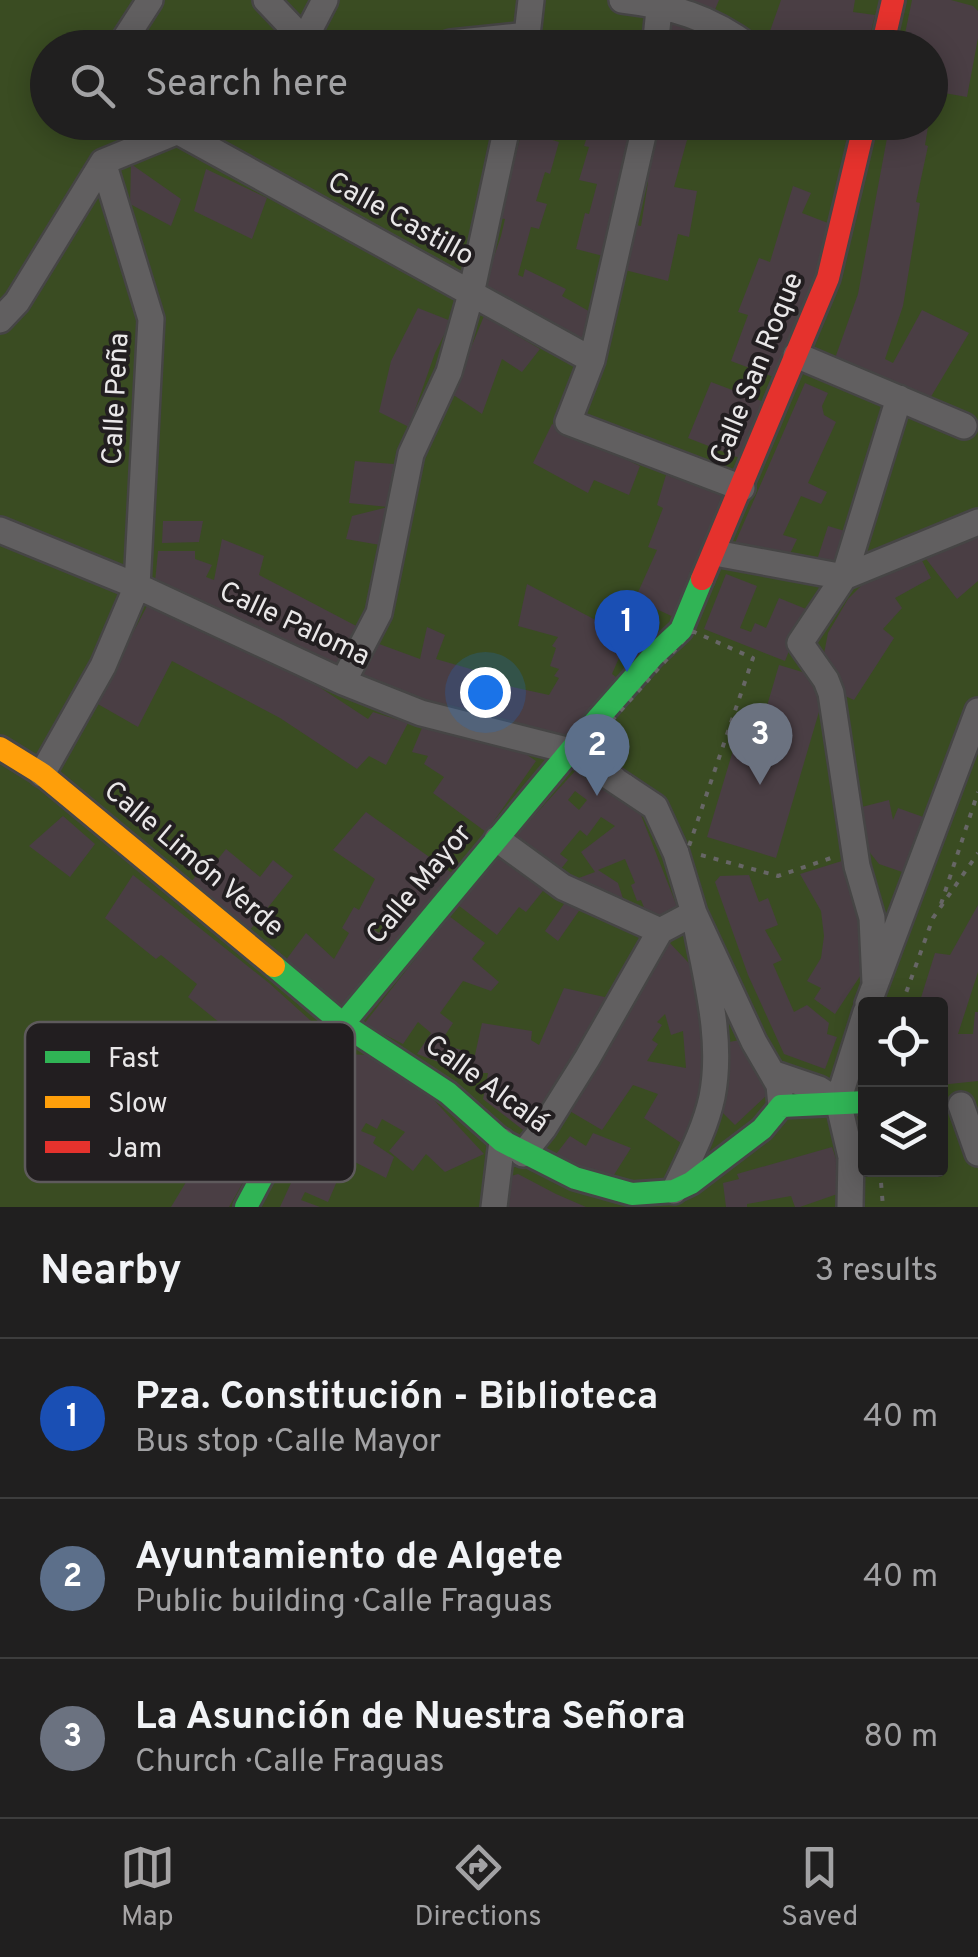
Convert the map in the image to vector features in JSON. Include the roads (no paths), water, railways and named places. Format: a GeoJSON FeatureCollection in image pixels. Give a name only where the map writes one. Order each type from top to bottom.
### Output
{"type":"FeatureCollection","features":[{"type":"Feature","properties":{"kind":"street"},"geometry":{"type":"LineString","coordinates":[[131,30],[150,0]]}},
{"type":"Feature","properties":{"kind":"street"},"geometry":{"type":"LineString","coordinates":[[266,0],[291,30]]}},
{"type":"Feature","properties":{"kind":"street"},"geometry":{"type":"LineString","coordinates":[[310,30],[325,0]]}},
{"type":"Feature","properties":{"kind":"street"},"geometry":{"type":"LineString","coordinates":[[527,30],[531,0]]}},
{"type":"Feature","properties":{"kind":"street"},"geometry":{"type":"LineString","coordinates":[[622,0],[660,2],[727,30]]}},
{"type":"Feature","properties":{"kind":"street"},"geometry":{"type":"LineString","coordinates":[[886,30],[893,0]]}},
{"type":"Feature","properties":{"kind":"street"},"geometry":{"type":"LineString","coordinates":[[656,30],[660,2]]}},
{"type":"Feature","properties":{"kind":"street"},"geometry":{"type":"LineString","coordinates":[[0,320],[18,302],[102,162],[156,140]]}},
{"type":"Feature","properties":{"kind":"street","name":"Calle Castillo"},"geometry":{"type":"LineString","coordinates":[[210,140],[471,294],[592,360]]}},
{"type":"Feature","properties":{"kind":"street"},"geometry":{"type":"LineString","coordinates":[[342,682],[379,614],[411,454],[449,372],[471,294],[504,140]]}},
{"type":"Feature","properties":{"kind":"street"},"geometry":{"type":"LineString","coordinates":[[642,140],[592,360],[568,422],[742,488]]}},
{"type":"Feature","properties":{"kind":"street","name":"Calle San Roque"},"geometry":{"type":"LineString","coordinates":[[681,630],[828,278],[858,140]]}},
{"type":"Feature","properties":{"kind":"street","name":"Calle Peña"},"geometry":{"type":"LineString","coordinates":[[102,162],[151,319],[138,586]]}},
{"type":"Feature","properties":{"kind":"street"},"geometry":{"type":"LineString","coordinates":[[796,355],[964,426]]}},
{"type":"Feature","properties":{"kind":"street"},"geometry":{"type":"LineString","coordinates":[[871,994],[872,918],[855,850],[831,693],[800,643],[844,577],[899,398]]}},
{"type":"Feature","properties":{"kind":"street"},"geometry":{"type":"LineString","coordinates":[[716,553],[844,577],[978,522]]}},
{"type":"Feature","properties":{"kind":"street","name":"Calle Paloma"},"geometry":{"type":"LineString","coordinates":[[0,530],[138,586],[342,682],[421,713],[571,751],[655,807],[682,854],[694,913]]}},
{"type":"Feature","properties":{"kind":"street"},"geometry":{"type":"LineString","coordinates":[[42,774],[103,666],[138,586]]}},
{"type":"Feature","properties":{"kind":"street","name":"Calle Mayor"},"geometry":{"type":"LineString","coordinates":[[345,1022],[571,751],[653,656],[681,630]]}},
{"type":"Feature","properties":{"kind":"street"},"geometry":{"type":"LineString","coordinates":[[871,994],[978,711]]}},
{"type":"Feature","properties":{"kind":"street","name":"Calle Limón Verde"},"geometry":{"type":"LineString","coordinates":[[0,748],[42,774],[341,1022]]}},
{"type":"Feature","properties":{"kind":"street"},"geometry":{"type":"LineString","coordinates":[[496,840],[563,887],[660,931]]}},
{"type":"Feature","properties":{"kind":"street"},"geometry":{"type":"LineString","coordinates":[[494,1207],[513,1147],[543,1129],[660,931],[694,913]]}},
{"type":"Feature","properties":{"kind":"street"},"geometry":{"type":"LineString","coordinates":[[686,1194],[762,1130],[781,1106],[779,1085],[754,1042],[694,913]]}},
{"type":"Feature","properties":{"kind":"street"},"geometry":{"type":"LineString","coordinates":[[686,1194],[712,1096],[717,1046],[694,913]]}},
{"type":"Feature","properties":{"kind":"street","name":"Calle Alcalá"},"geometry":{"type":"LineString","coordinates":[[355,1032],[448,1093],[513,1147],[575,1178],[632,1194],[686,1194]]}},
{"type":"Feature","properties":{"kind":"street"},"geometry":{"type":"LineString","coordinates":[[850,1207],[850,1157],[838,1101],[858,1037]]}},
{"type":"Feature","properties":{"kind":"street"},"geometry":{"type":"LineString","coordinates":[[772,1073],[818,1089],[838,1101]]}},
{"type":"Feature","properties":{"kind":"street"},"geometry":{"type":"LineString","coordinates":[[781,1106],[858,1102]]}},
{"type":"Feature","properties":{"kind":"street"},"geometry":{"type":"LineString","coordinates":[[960,1104],[978,1153]]}},
{"type":"Feature","properties":{"kind":"street","name":"Calle Mayor"},"geometry":{"type":"LineString","coordinates":[[246,1207],[259,1182]]}},
{"type":"Feature","properties":{"kind":"place","name":"Pza. Constitución - Biblioteca"},"geometry":{"type":"Point","coordinates":[627,672]}},
{"type":"Feature","properties":{"kind":"place","name":"La Asunción de Nuestra Señora"},"geometry":{"type":"Point","coordinates":[760,785]}},
{"type":"Feature","properties":{"kind":"place","name":"Ayuntamiento de Algete"},"geometry":{"type":"Point","coordinates":[597,796]}}]}
